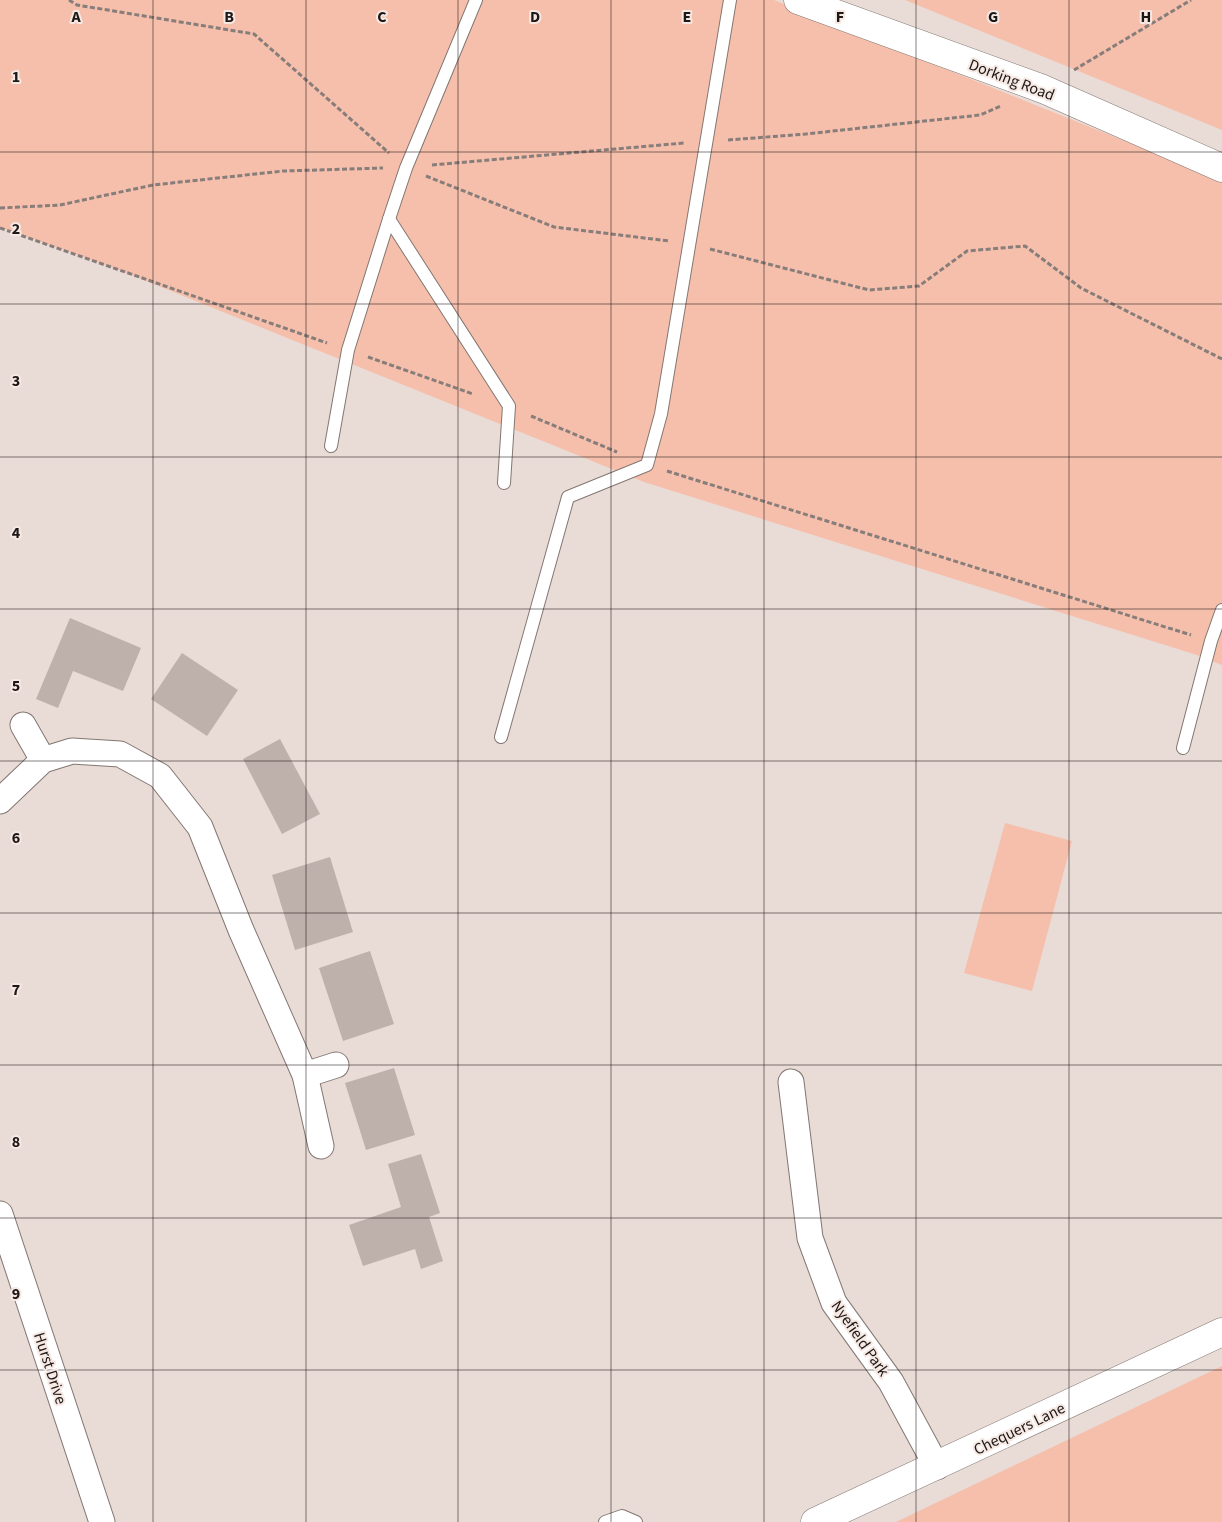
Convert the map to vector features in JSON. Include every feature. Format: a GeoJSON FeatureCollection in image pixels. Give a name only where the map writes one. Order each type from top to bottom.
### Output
{"type":"FeatureCollection","features":[{"type":"Feature","properties":{"kind":"main road","name":"Dorking Road"},"geometry":{"type":"LineString","coordinates":[[798,0],[1043,89],[1222,168]]}},
{"type":"Feature","properties":{"kind":"main road","name":"Chequers Lane"},"geometry":{"type":"LineString","coordinates":[[815,1522],[937,1467],[1222,1332]]}},
{"type":"Feature","properties":{"kind":"street"},"geometry":{"type":"LineString","coordinates":[[23,725],[43,760]]}},
{"type":"Feature","properties":{"kind":"street"},"geometry":{"type":"LineString","coordinates":[[0,801],[4,795],[43,760],[72,751],[120,754],[160,776],[200,827],[241,930],[305,1075],[320,1146]]}},
{"type":"Feature","properties":{"kind":"street"},"geometry":{"type":"LineString","coordinates":[[305,1075],[336,1065]]}},
{"type":"Feature","properties":{"kind":"street","name":"Nyefield Park"},"geometry":{"type":"LineString","coordinates":[[791,1082],[810,1238],[834,1303],[891,1382],[937,1467]]}},
{"type":"Feature","properties":{"kind":"street","name":"Hurst Drive"},"geometry":{"type":"LineString","coordinates":[[0,1214],[102,1522]]}},
{"type":"Feature","properties":{"kind":"lane"},"geometry":{"type":"LineString","coordinates":[[331,446],[348,350],[389,219],[406,168],[476,0]]}},
{"type":"Feature","properties":{"kind":"lane"},"geometry":{"type":"LineString","coordinates":[[501,737],[568,496],[647,465],[661,414],[730,0]]}},
{"type":"Feature","properties":{"kind":"lane"},"geometry":{"type":"LineString","coordinates":[[389,219],[509,406],[504,483]]}},
{"type":"Feature","properties":{"kind":"lane"},"geometry":{"type":"LineString","coordinates":[[1183,748],[1211,641],[1222,610]]}},
{"type":"Feature","properties":{"kind":"lane"},"geometry":{"type":"LineString","coordinates":[[605,1522],[622,1516],[636,1522]]}},
{"type":"Feature","properties":{"kind":"path"},"geometry":{"type":"LineString","coordinates":[[69,0],[77,5],[254,34],[406,168],[554,228],[689,244],[869,290],[919,286],[967,251],[1025,246],[1080,288],[1222,359]]}},
{"type":"Feature","properties":{"kind":"path"},"geometry":{"type":"LineString","coordinates":[[0,208],[60,205],[153,185],[282,171],[406,168],[806,134],[980,116],[1043,89],[1191,0]]}},
{"type":"Feature","properties":{"kind":"path"},"geometry":{"type":"LineString","coordinates":[[0,228],[509,406],[647,465],[1211,641]]}},
{"type":"Feature","properties":{"kind":"shaded area"},"geometry":{"type":"Polygon","coordinates":[[[0,0],[774,0],[1222,180],[1222,665],[1197,655],[644,482],[119,270],[0,227],[0,0]]]}},
{"type":"Feature","properties":{"kind":"shaded area"},"geometry":{"type":"Polygon","coordinates":[[[905,0],[1222,0],[1222,130],[905,0]]]}},
{"type":"Feature","properties":{"kind":"shaded area"},"geometry":{"type":"Polygon","coordinates":[[[1005,823],[1072,841],[1032,991],[964,973],[1005,823]]]}},
{"type":"Feature","properties":{"kind":"shaded area"},"geometry":{"type":"Polygon","coordinates":[[[1222,1366],[1222,1522],[896,1522],[1222,1366]]]}},
{"type":"Feature","properties":{"kind":"building"},"geometry":{"type":"Polygon","coordinates":[[[70,618],[141,648],[123,691],[73,671],[58,708],[36,699],[70,618]]]}},
{"type":"Feature","properties":{"kind":"building"},"geometry":{"type":"Polygon","coordinates":[[[182,653],[238,690],[207,736],[151,699],[182,653]]]}},
{"type":"Feature","properties":{"kind":"building"},"geometry":{"type":"Polygon","coordinates":[[[280,739],[320,814],[282,834],[243,759],[280,739]]]}},
{"type":"Feature","properties":{"kind":"building"},"geometry":{"type":"Polygon","coordinates":[[[330,857],[353,932],[295,950],[272,875],[330,857]]]}},
{"type":"Feature","properties":{"kind":"building"},"geometry":{"type":"Polygon","coordinates":[[[370,951],[394,1024],[343,1041],[319,968],[370,951]]]}},
{"type":"Feature","properties":{"kind":"building"},"geometry":{"type":"Polygon","coordinates":[[[394,1068],[415,1135],[366,1150],[345,1083],[394,1068]]]}},
{"type":"Feature","properties":{"kind":"building"},"geometry":{"type":"Polygon","coordinates":[[[421,1154],[440,1213],[429,1217],[443,1261],[421,1269],[415,1249],[363,1266],[349,1225],[401,1207],[388,1164],[421,1154]]]}}]}
